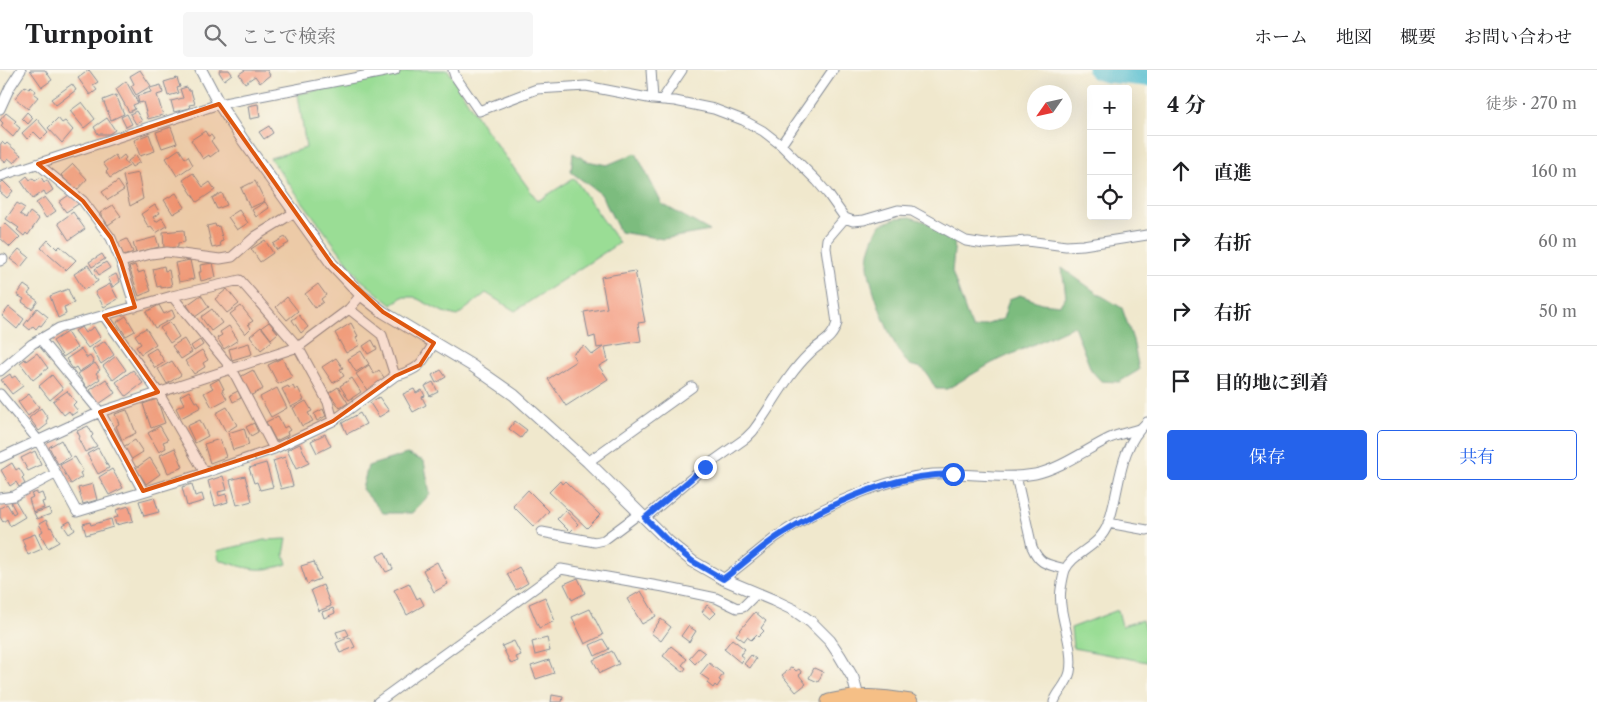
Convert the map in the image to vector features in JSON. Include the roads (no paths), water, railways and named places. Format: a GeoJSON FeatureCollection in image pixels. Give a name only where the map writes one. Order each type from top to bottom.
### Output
{"type":"FeatureCollection","features":[{"type":"Feature","properties":{"kind":"highway"},"geometry":{"type":"LineString","coordinates":[[829,702],[858,697],[885,698],[910,702]]}},
{"type":"Feature","properties":{"kind":"street"},"geometry":{"type":"LineString","coordinates":[[0,109],[10,87],[21,70]]}},
{"type":"Feature","properties":{"kind":"street"},"geometry":{"type":"LineString","coordinates":[[201,70],[219,104],[295,212],[332,264],[361,295],[382,312],[493,379],[514,395],[588,462],[669,542],[692,561],[723,579],[794,610],[811,622],[830,641],[853,678],[858,697]]}},
{"type":"Feature","properties":{"kind":"street"},"geometry":{"type":"LineString","coordinates":[[0,176],[219,104],[395,70]]}},
{"type":"Feature","properties":{"kind":"street"},"geometry":{"type":"LineString","coordinates":[[453,70],[479,111],[537,89],[586,86],[675,101],[721,112],[756,128],[781,145],[823,187],[845,218],[853,220],[864,220],[898,210],[912,211],[966,241],[985,244],[1027,241],[1066,246],[1147,236]]}},
{"type":"Feature","properties":{"kind":"street"},"geometry":{"type":"LineString","coordinates":[[651,70],[658,99]]}},
{"type":"Feature","properties":{"kind":"street"},"geometry":{"type":"LineString","coordinates":[[658,99],[682,70]]}},
{"type":"Feature","properties":{"kind":"street"},"geometry":{"type":"LineString","coordinates":[[781,145],[833,70]]}},
{"type":"Feature","properties":{"kind":"street"},"geometry":{"type":"LineString","coordinates":[[38,164],[82,201],[110,238],[122,262],[135,307]]}},
{"type":"Feature","properties":{"kind":"street"},"geometry":{"type":"LineString","coordinates":[[122,262],[167,252],[220,259],[232,257],[256,236],[295,212]]}},
{"type":"Feature","properties":{"kind":"street"},"geometry":{"type":"LineString","coordinates":[[542,532],[595,542],[604,540],[642,516],[753,431],[799,365],[810,352],[834,333],[836,323],[826,239],[845,218]]}},
{"type":"Feature","properties":{"kind":"street"},"geometry":{"type":"LineString","coordinates":[[0,371],[40,338],[60,328],[172,296],[240,280],[298,347],[328,402],[333,422]]}},
{"type":"Feature","properties":{"kind":"street"},"geometry":{"type":"LineString","coordinates":[[0,458],[100,412],[298,347],[349,309],[361,295]]}},
{"type":"Feature","properties":{"kind":"street"},"geometry":{"type":"LineString","coordinates":[[172,296],[232,368],[274,449]]}},
{"type":"Feature","properties":{"kind":"street"},"geometry":{"type":"LineString","coordinates":[[349,309],[382,335],[395,376]]}},
{"type":"Feature","properties":{"kind":"street"},"geometry":{"type":"LineString","coordinates":[[104,316],[158,392],[205,473]]}},
{"type":"Feature","properties":{"kind":"street"},"geometry":{"type":"LineString","coordinates":[[40,338],[100,412],[143,491]]}},
{"type":"Feature","properties":{"kind":"street"},"geometry":{"type":"LineString","coordinates":[[0,394],[38,440],[77,512],[205,473],[274,449],[333,422],[395,376],[410,372],[420,365],[434,343]]}},
{"type":"Feature","properties":{"kind":"street"},"geometry":{"type":"LineString","coordinates":[[588,462],[692,387]]}},
{"type":"Feature","properties":{"kind":"street"},"geometry":{"type":"LineString","coordinates":[[1054,702],[1066,683],[1071,662],[1060,591],[1065,569],[1074,558],[1101,538],[1108,524],[1126,453],[1139,429],[1147,422]]}},
{"type":"Feature","properties":{"kind":"street"},"geometry":{"type":"LineString","coordinates":[[723,579],[777,537],[835,504],[879,485],[932,474],[1016,476],[1036,474],[1049,470],[1112,438],[1139,429]]}},
{"type":"Feature","properties":{"kind":"street"},"geometry":{"type":"LineString","coordinates":[[0,498],[14,496],[55,474]]}},
{"type":"Feature","properties":{"kind":"street"},"geometry":{"type":"LineString","coordinates":[[1016,476],[1032,547],[1036,556],[1042,563],[1065,569]]}},
{"type":"Feature","properties":{"kind":"street"},"geometry":{"type":"LineString","coordinates":[[1108,524],[1147,530]]}},
{"type":"Feature","properties":{"kind":"street"},"geometry":{"type":"LineString","coordinates":[[378,702],[561,569],[716,598],[737,608],[743,607],[757,593]]}},
{"type":"Feature","properties":{"kind":"waterway"},"geometry":{"type":"LineString","coordinates":[[1097,70],[1106,73],[1147,77]]}}]}
